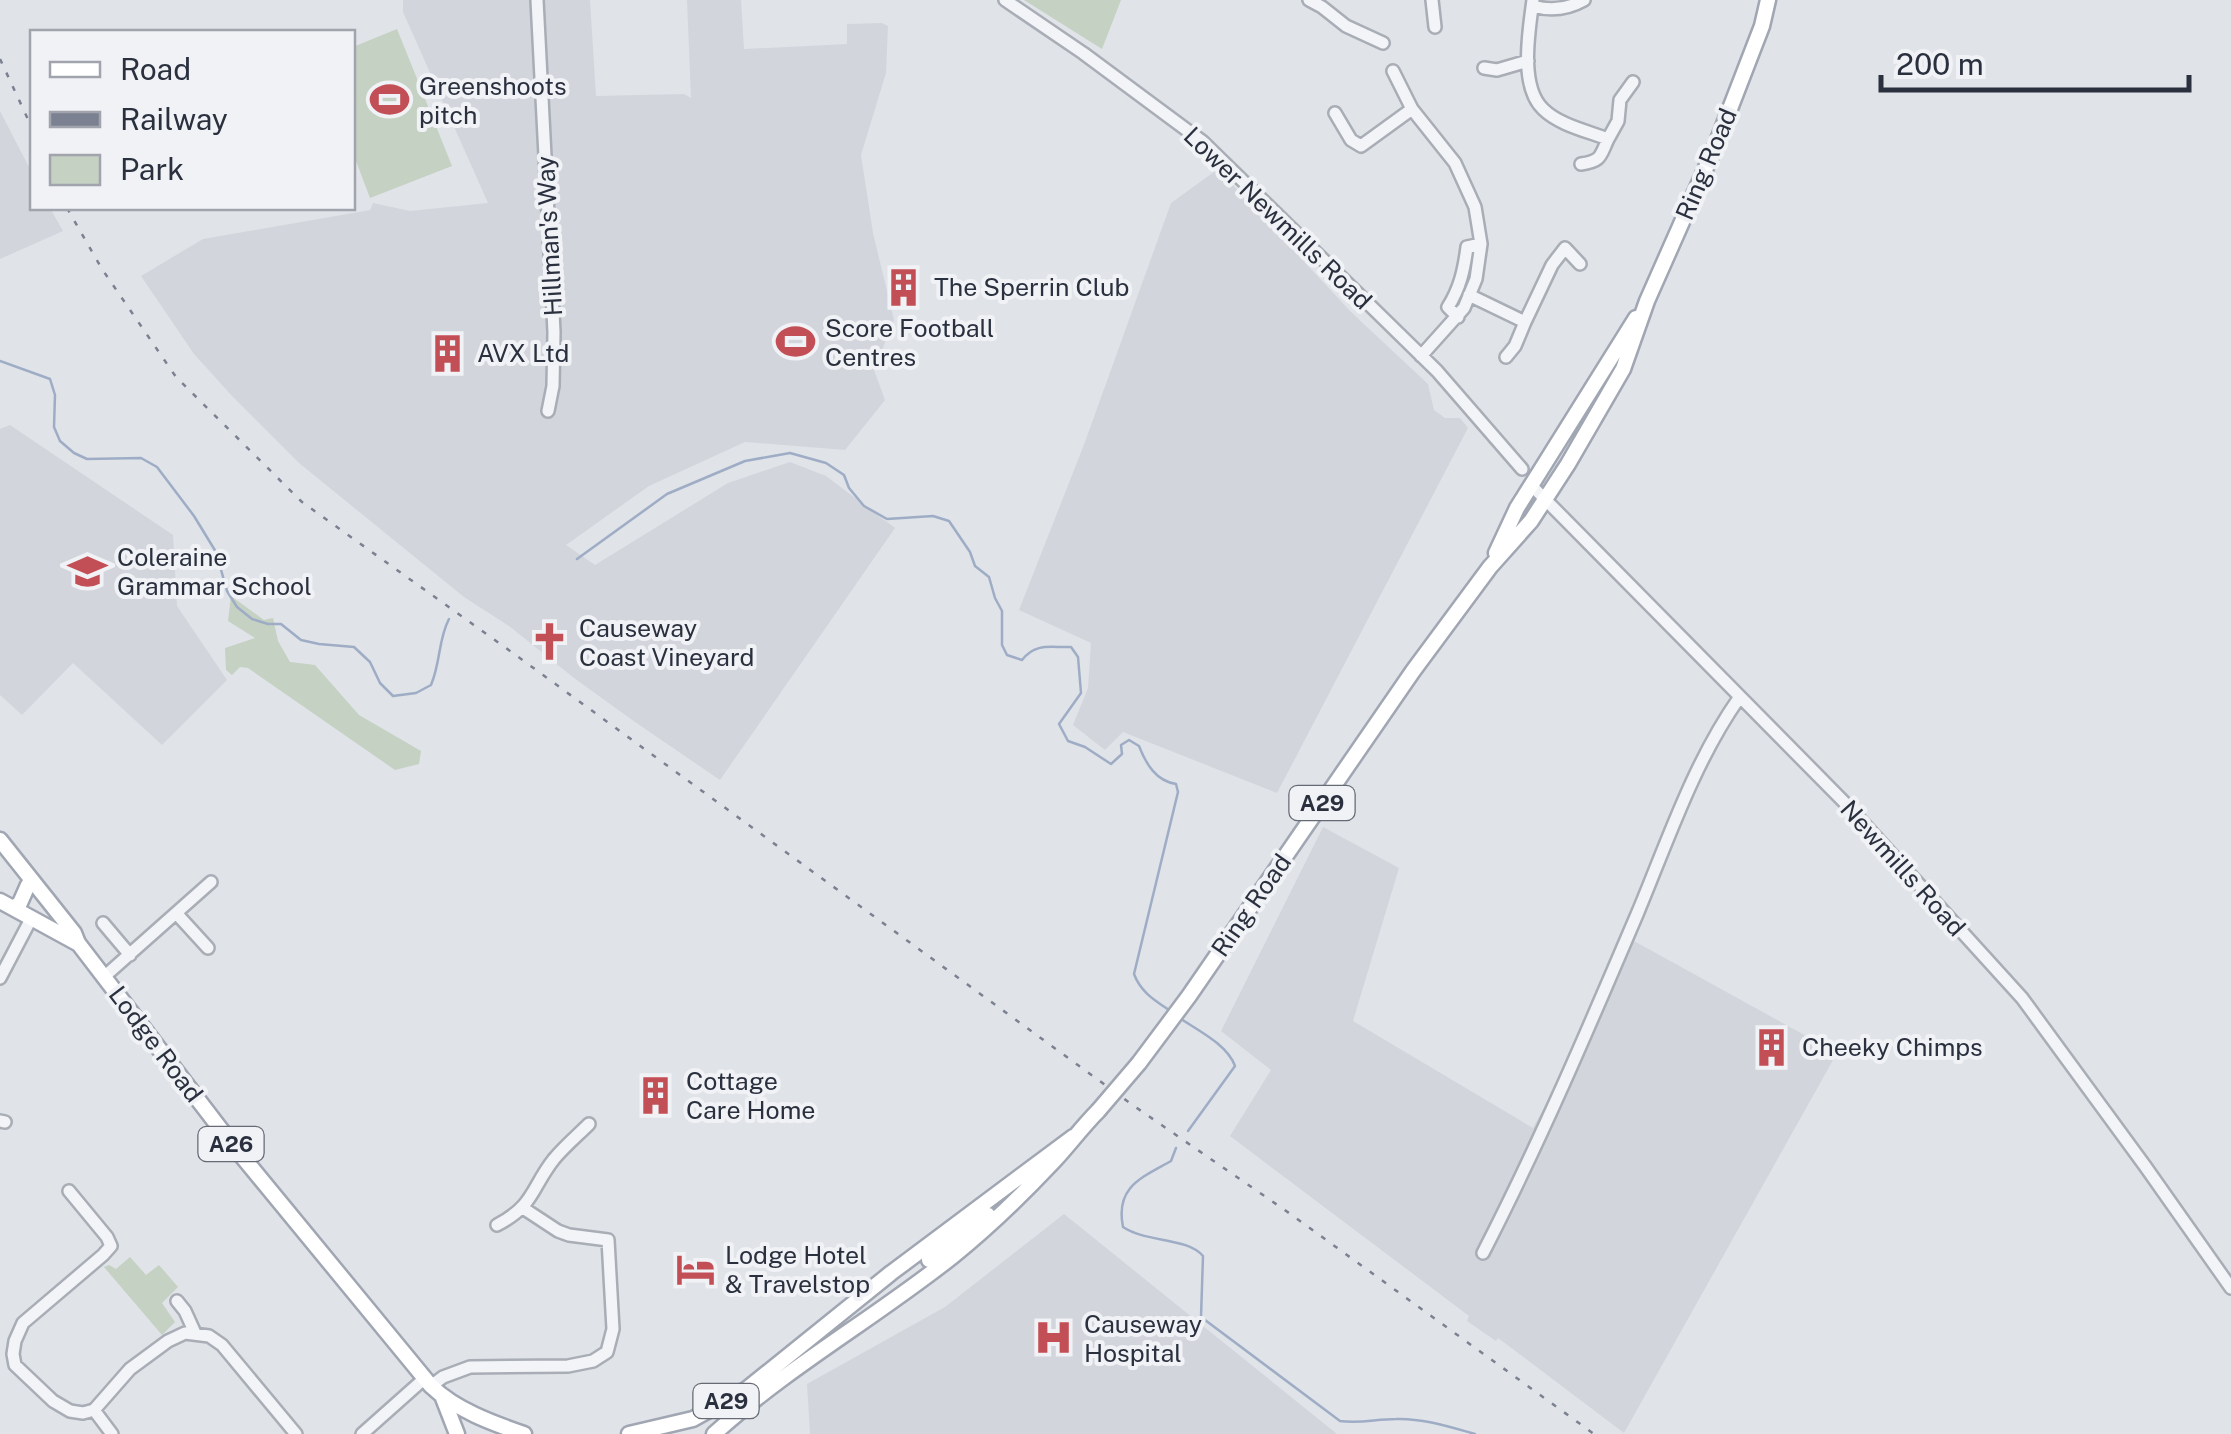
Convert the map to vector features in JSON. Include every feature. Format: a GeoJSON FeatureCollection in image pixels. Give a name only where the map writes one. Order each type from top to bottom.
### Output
{"type":"FeatureCollection","features":[{"type":"Feature","properties":{"kind":"main road","name":"Ring Road"},"geometry":{"type":"LineString","coordinates":[[714,1434],[826,1346],[954,1255],[1000,1216],[1098,1111],[1170,1022],[1413,671],[1490,567],[1532,521],[1623,369],[1647,301],[1716,145],[1762,26],[1768,0]]}},
{"type":"Feature","properties":{"kind":"main road","name":"Ring Road"},"geometry":{"type":"LineString","coordinates":[[1762,26],[1779,0]]}},
{"type":"Feature","properties":{"kind":"main road","name":"Ring Road"},"geometry":{"type":"LineString","coordinates":[[1490,567],[1517,508],[1647,301]]}},
{"type":"Feature","properties":{"kind":"main road","name":"Lodge Road"},"geometry":{"type":"LineString","coordinates":[[0,840],[37,902],[32,916]]}},
{"type":"Feature","properties":{"kind":"main road","name":"Lodge Road"},"geometry":{"type":"LineString","coordinates":[[27,880],[36,884],[232,1144],[433,1387],[457,1434]]}},
{"type":"Feature","properties":{"kind":"main road"},"geometry":{"type":"LineString","coordinates":[[15,908],[27,880]]}},
{"type":"Feature","properties":{"kind":"main road","name":"A26"},"geometry":{"type":"LineString","coordinates":[[0,901],[78,943]]}},
{"type":"Feature","properties":{"kind":"main road","name":"Ring Road"},"geometry":{"type":"LineString","coordinates":[[629,1434],[693,1419],[747,1390],[891,1272],[1072,1137]]}},
{"type":"Feature","properties":{"kind":"main road"},"geometry":{"type":"LineString","coordinates":[[929,1260],[1054,1161]]}},
{"type":"Feature","properties":{"kind":"main road","name":"Lodge Road"},"geometry":{"type":"LineString","coordinates":[[433,1387],[492,1423],[524,1434]]}},
{"type":"Feature","properties":{"kind":"street","name":"Hillman's Way"},"geometry":{"type":"LineString","coordinates":[[538,0],[554,332],[554,386],[548,411]]}},
{"type":"Feature","properties":{"kind":"street","name":"Lower Newmills Road"},"geometry":{"type":"LineString","coordinates":[[1005,0],[1203,142],[1421,356],[1522,470]]}},
{"type":"Feature","properties":{"kind":"street"},"geometry":{"type":"LineString","coordinates":[[1309,0],[1324,3],[1346,26],[1383,43]]}},
{"type":"Feature","properties":{"kind":"street"},"geometry":{"type":"LineString","coordinates":[[1432,0],[1434,27]]}},
{"type":"Feature","properties":{"kind":"street"},"geometry":{"type":"LineString","coordinates":[[1584,0],[1567,8],[1546,9],[1533,3],[1528,60],[1532,93],[1545,112],[1608,139]]}},
{"type":"Feature","properties":{"kind":"street"},"geometry":{"type":"LineString","coordinates":[[1484,68],[1497,70],[1528,60]]}},
{"type":"Feature","properties":{"kind":"street"},"geometry":{"type":"LineString","coordinates":[[1393,71],[1412,109],[1455,164],[1475,206],[1481,244],[1470,295],[1458,317],[1421,356]]}},
{"type":"Feature","properties":{"kind":"street"},"geometry":{"type":"LineString","coordinates":[[1581,164],[1600,158],[1618,121],[1620,100],[1632,82]]}},
{"type":"Feature","properties":{"kind":"street"},"geometry":{"type":"LineString","coordinates":[[1335,113],[1351,140],[1361,146],[1412,109]]}},
{"type":"Feature","properties":{"kind":"street"},"geometry":{"type":"LineString","coordinates":[[1458,317],[1448,307],[1458,290],[1467,247],[1481,244]]}},
{"type":"Feature","properties":{"kind":"street"},"geometry":{"type":"LineString","coordinates":[[1506,358],[1552,265],[1565,248],[1580,264]]}},
{"type":"Feature","properties":{"kind":"street"},"geometry":{"type":"LineString","coordinates":[[1470,295],[1525,322]]}},
{"type":"Feature","properties":{"kind":"street","name":"Newmills Road"},"geometry":{"type":"LineString","coordinates":[[1532,486],[1845,803],[2022,998],[2231,1288]]}},
{"type":"Feature","properties":{"kind":"street"},"geometry":{"type":"LineString","coordinates":[[1483,1253],[1581,1046],[1689,792],[1723,720],[1739,698]]}},
{"type":"Feature","properties":{"kind":"street"},"geometry":{"type":"LineString","coordinates":[[104,976],[206,885],[190,876]]}},
{"type":"Feature","properties":{"kind":"street"},"geometry":{"type":"LineString","coordinates":[[176,913],[208,948]]}},
{"type":"Feature","properties":{"kind":"street"},"geometry":{"type":"LineString","coordinates":[[0,978],[32,916]]}},
{"type":"Feature","properties":{"kind":"street"},"geometry":{"type":"LineString","coordinates":[[103,924],[130,955]]}},
{"type":"Feature","properties":{"kind":"street"},"geometry":{"type":"LineString","coordinates":[[497,1225],[523,1208],[556,1156],[589,1124]]}},
{"type":"Feature","properties":{"kind":"street"},"geometry":{"type":"LineString","coordinates":[[69,1190],[115,1250],[103,1255],[23,1322],[15,1340],[15,1365],[53,1401],[70,1411],[83,1412],[94,1410],[130,1369],[168,1340],[185,1333],[208,1336],[222,1345],[296,1434]]}},
{"type":"Feature","properties":{"kind":"street"},"geometry":{"type":"LineString","coordinates":[[362,1434],[443,1378],[470,1366],[568,1366],[594,1361],[607,1352],[613,1316],[608,1240],[558,1232],[523,1208]]}},
{"type":"Feature","properties":{"kind":"street"},"geometry":{"type":"LineString","coordinates":[[177,1301],[195,1333]]}},
{"type":"Feature","properties":{"kind":"street"},"geometry":{"type":"LineString","coordinates":[[94,1410],[112,1434]]}},
{"type":"Feature","properties":{"kind":"shaded area"},"geometry":{"type":"Polygon","coordinates":[[[403,0],[590,0],[596,96],[684,94],[691,98],[687,0],[741,0],[744,49],[847,44],[847,24],[888,26],[886,73],[861,155],[873,233],[894,320],[874,370],[885,400],[845,450],[745,442],[649,486],[566,545],[595,565],[728,483],[790,462],[826,476],[895,528],[720,780],[464,597],[299,463],[194,354],[141,276],[203,239],[370,210],[373,203],[410,211],[488,203],[403,12],[403,0]]]}},
{"type":"Feature","properties":{"kind":"shaded area"},"geometry":{"type":"Polygon","coordinates":[[[0,111],[30,169],[30,210],[51,210],[63,231],[0,259],[0,111]]]}},
{"type":"Feature","properties":{"kind":"shaded area"},"geometry":{"type":"Polygon","coordinates":[[[1218,169],[1351,312],[1428,384],[1434,410],[1445,418],[1460,418],[1468,428],[1277,793],[1123,732],[1105,750],[1073,725],[1088,688],[1091,643],[1019,610],[1085,442],[1171,203],[1218,169]]]}},
{"type":"Feature","properties":{"kind":"shaded area","name":"Coleraine Grammar School"},"geometry":{"type":"Polygon","coordinates":[[[10,425],[173,535],[177,606],[227,680],[162,745],[73,663],[22,715],[0,695],[0,429],[10,425]]]}},
{"type":"Feature","properties":{"kind":"shaded area"},"geometry":{"type":"Polygon","coordinates":[[[1323,827],[1399,868],[1353,1021],[1533,1128],[1634,941],[1837,1053],[1624,1433],[1498,1338],[1496,1341],[1467,1321],[1469,1316],[1230,1136],[1271,1070],[1221,1031],[1323,827]]]}},
{"type":"Feature","properties":{"kind":"shaded area","name":"Causeway Hospital"},"geometry":{"type":"Polygon","coordinates":[[[1064,1214],[1337,1434],[810,1434],[807,1384],[945,1307],[1064,1214]]]}},
{"type":"Feature","properties":{"kind":"green space"},"geometry":{"type":"Polygon","coordinates":[[[1024,0],[1121,0],[1102,49],[1024,0]]]}},
{"type":"Feature","properties":{"kind":"green space","name":"Greenshoots pitch"},"geometry":{"type":"Polygon","coordinates":[[[397,29],[452,166],[370,198],[355,158],[355,46],[397,29]]]}},
{"type":"Feature","properties":{"kind":"green space"},"geometry":{"type":"Polygon","coordinates":[[[231,596],[264,620],[273,618],[278,641],[290,662],[315,665],[359,715],[421,751],[419,764],[395,770],[248,668],[240,667],[232,675],[226,670],[225,648],[255,638],[228,621],[231,596]]]}},
{"type":"Feature","properties":{"kind":"green space"},"geometry":{"type":"Polygon","coordinates":[[[130,1257],[146,1275],[159,1265],[178,1287],[162,1303],[175,1322],[162,1335],[104,1267],[116,1269],[130,1257]]]}},
{"type":"Feature","properties":{"kind":"waterway"},"geometry":{"type":"LineString","coordinates":[[0,361],[50,379],[55,395],[54,427],[60,441],[74,453],[87,459],[141,458],[157,467],[216,552],[227,591],[237,607],[252,619],[281,624],[301,640],[354,647],[370,662],[380,683],[393,696],[416,693],[431,685],[449,619]]}},
{"type":"Feature","properties":{"kind":"waterway"},"geometry":{"type":"LineString","coordinates":[[577,559],[667,494],[745,461],[790,453],[826,463],[844,475],[864,506],[887,519],[933,516],[949,521],[975,566],[989,577],[1002,611],[1002,645],[1007,655],[1022,660],[1038,648],[1071,647],[1078,657],[1081,693],[1059,724],[1068,741],[1111,764],[1122,754],[1121,745],[1129,740],[1139,746],[1157,775],[1176,784],[1178,792],[1134,974],[1145,991],[1172,1012]]}},
{"type":"Feature","properties":{"kind":"waterway"},"geometry":{"type":"LineString","coordinates":[[1178,1017],[1218,1044],[1235,1066],[1188,1131]]}},
{"type":"Feature","properties":{"kind":"waterway"},"geometry":{"type":"LineString","coordinates":[[1176,1148],[1171,1161],[1141,1179],[1127,1193],[1123,1227],[1187,1246],[1203,1256],[1201,1317],[1340,1421],[1416,1420],[1475,1434]]}},
{"type":"Feature","properties":{"kind":"railway"},"geometry":{"type":"LineString","coordinates":[[0,59],[30,124]]}},
{"type":"Feature","properties":{"kind":"railway"},"geometry":{"type":"LineString","coordinates":[[68,210],[102,269],[176,377],[302,502],[1134,1106],[1594,1434]]}},
{"type":"Feature","properties":{"kind":"place","name":"Greenshoots pitch"},"geometry":{"type":"Point","coordinates":[389,100]}},
{"type":"Feature","properties":{"kind":"place","name":"The Sperrin Club"},"geometry":{"type":"Point","coordinates":[904,287]}},
{"type":"Feature","properties":{"kind":"place","name":"Score Football Centres"},"geometry":{"type":"Point","coordinates":[795,342]}},
{"type":"Feature","properties":{"kind":"place","name":"AVX Ltd"},"geometry":{"type":"Point","coordinates":[447,353]}},
{"type":"Feature","properties":{"kind":"place","name":"Coleraine Grammar School"},"geometry":{"type":"Point","coordinates":[87,571]}},
{"type":"Feature","properties":{"kind":"place","name":"Causeway Coast Vineyard"},"geometry":{"type":"Point","coordinates":[549,642]}},
{"type":"Feature","properties":{"kind":"place","name":"Cheeky Chimps"},"geometry":{"type":"Point","coordinates":[1772,1047]}},
{"type":"Feature","properties":{"kind":"place","name":"Cottage Care Home"},"geometry":{"type":"Point","coordinates":[656,1095]}},
{"type":"Feature","properties":{"kind":"place","name":"Lodge Hotel & Travelstop"},"geometry":{"type":"Point","coordinates":[695,1269]}},
{"type":"Feature","properties":{"kind":"place","name":"Causeway Hospital"},"geometry":{"type":"Point","coordinates":[1054,1338]}}]}
